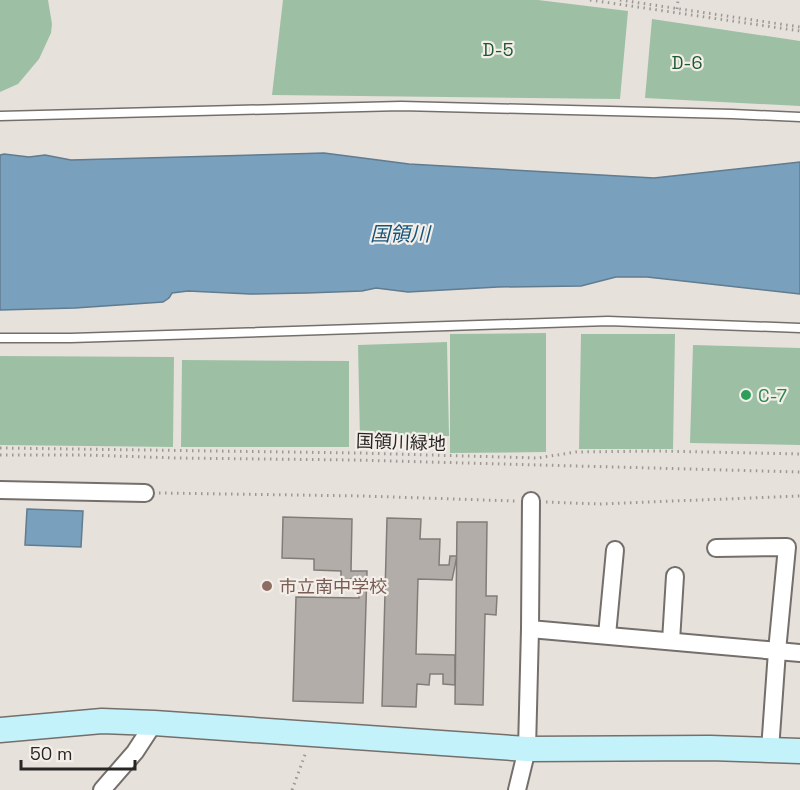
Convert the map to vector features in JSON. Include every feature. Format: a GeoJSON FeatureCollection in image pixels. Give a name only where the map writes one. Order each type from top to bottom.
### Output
{"type":"FeatureCollection","features":[{"type":"Feature","properties":{"kind":"street"},"geometry":{"type":"LineString","coordinates":[[0,490],[145,493]]}},
{"type":"Feature","properties":{"kind":"street"},"geometry":{"type":"LineString","coordinates":[[517,790],[527,748],[531,501]]}},
{"type":"Feature","properties":{"kind":"street"},"geometry":{"type":"LineString","coordinates":[[716,548],[787,547],[770,750]]}},
{"type":"Feature","properties":{"kind":"street"},"geometry":{"type":"LineString","coordinates":[[607,635],[615,550]]}},
{"type":"Feature","properties":{"kind":"street"},"geometry":{"type":"LineString","coordinates":[[671,641],[675,576]]}},
{"type":"Feature","properties":{"kind":"street"},"geometry":{"type":"LineString","coordinates":[[530,628],[800,653]]}},
{"type":"Feature","properties":{"kind":"street"},"geometry":{"type":"LineString","coordinates":[[0,729],[102,721],[527,748],[710,748],[800,751]]}},
{"type":"Feature","properties":{"kind":"street"},"geometry":{"type":"LineString","coordinates":[[102,790],[135,752],[154,723]]}},
{"type":"Feature","properties":{"kind":"lane"},"geometry":{"type":"LineString","coordinates":[[0,116],[401,106],[800,117]]}},
{"type":"Feature","properties":{"kind":"lane"},"geometry":{"type":"LineString","coordinates":[[0,338],[71,338],[608,321],[800,328]]}},
{"type":"Feature","properties":{"kind":"path"},"geometry":{"type":"LineString","coordinates":[[590,0],[800,29]]}},
{"type":"Feature","properties":{"kind":"path"},"geometry":{"type":"LineString","coordinates":[[620,0],[800,29]]}},
{"type":"Feature","properties":{"kind":"path"},"geometry":{"type":"LineString","coordinates":[[677,9],[678,0]]}},
{"type":"Feature","properties":{"kind":"path","name":"国領川緑地"},"geometry":{"type":"LineString","coordinates":[[0,447],[538,458],[576,452],[800,454]]}},
{"type":"Feature","properties":{"kind":"path"},"geometry":{"type":"LineString","coordinates":[[0,455],[354,460],[800,472]]}},
{"type":"Feature","properties":{"kind":"path"},"geometry":{"type":"LineString","coordinates":[[145,493],[352,496],[599,504],[800,496]]}},
{"type":"Feature","properties":{"kind":"path"},"geometry":{"type":"LineString","coordinates":[[292,790],[307,750],[307,733]]}},
{"type":"Feature","properties":{"kind":"green space"},"geometry":{"type":"Polygon","coordinates":[[[0,0],[48,0],[52,24],[51,33],[39,59],[18,84],[0,92],[0,0]]]}},
{"type":"Feature","properties":{"kind":"green space","name":"D-5"},"geometry":{"type":"Polygon","coordinates":[[[283,0],[538,0],[628,11],[620,99],[272,95],[283,0]]]}},
{"type":"Feature","properties":{"kind":"green space","name":"D-6"},"geometry":{"type":"Polygon","coordinates":[[[652,19],[800,41],[800,106],[645,98],[652,19]]]}},
{"type":"Feature","properties":{"kind":"green space"},"geometry":{"type":"Polygon","coordinates":[[[546,333],[546,452],[450,453],[450,334],[546,333]]]}},
{"type":"Feature","properties":{"kind":"green space"},"geometry":{"type":"Polygon","coordinates":[[[581,334],[675,334],[673,449],[579,449],[581,334]]]}},
{"type":"Feature","properties":{"kind":"green space"},"geometry":{"type":"Polygon","coordinates":[[[447,342],[449,436],[360,439],[358,345],[447,342]]]}},
{"type":"Feature","properties":{"kind":"green space","name":"C-7"},"geometry":{"type":"Polygon","coordinates":[[[693,345],[800,348],[800,445],[690,443],[693,345]]]}},
{"type":"Feature","properties":{"kind":"green space"},"geometry":{"type":"Polygon","coordinates":[[[0,356],[174,357],[173,447],[0,445],[0,356]]]}},
{"type":"Feature","properties":{"kind":"green space"},"geometry":{"type":"Polygon","coordinates":[[[182,360],[349,361],[349,447],[181,447],[182,360]]]}},
{"type":"Feature","properties":{"kind":"water","name":"国領川"},"geometry":{"type":"Polygon","coordinates":[[[324,153],[409,164],[654,178],[800,162],[800,294],[647,277],[616,277],[581,286],[498,287],[408,292],[376,288],[362,291],[250,294],[188,291],[172,293],[163,302],[0,310],[0,155],[29,157],[45,155],[71,160],[324,153]]]}},
{"type":"Feature","properties":{"kind":"water"},"geometry":{"type":"Polygon","coordinates":[[[27,509],[83,511],[81,547],[25,545],[27,509]]]}},
{"type":"Feature","properties":{"kind":"building"},"geometry":{"type":"Polygon","coordinates":[[[283,517],[352,519],[351,571],[367,571],[363,703],[293,701],[296,597],[359,598],[360,579],[341,579],[341,571],[314,570],[314,559],[282,558],[283,517]]]}},
{"type":"Feature","properties":{"kind":"building"},"geometry":{"type":"Polygon","coordinates":[[[387,518],[421,519],[420,539],[440,539],[439,565],[449,565],[450,556],[457,556],[452,580],[418,579],[416,654],[455,655],[455,685],[443,684],[443,674],[430,674],[429,685],[417,684],[416,707],[382,706],[387,518]]]}},
{"type":"Feature","properties":{"kind":"building"},"geometry":{"type":"Polygon","coordinates":[[[457,522],[487,522],[486,596],[497,596],[496,615],[485,614],[483,705],[455,704],[457,522]]]}},
{"type":"Feature","properties":{"kind":"place","name":"C-7"},"geometry":{"type":"Point","coordinates":[746,395]}},
{"type":"Feature","properties":{"kind":"place","name":"市立南中学校"},"geometry":{"type":"Point","coordinates":[267,586]}}]}
